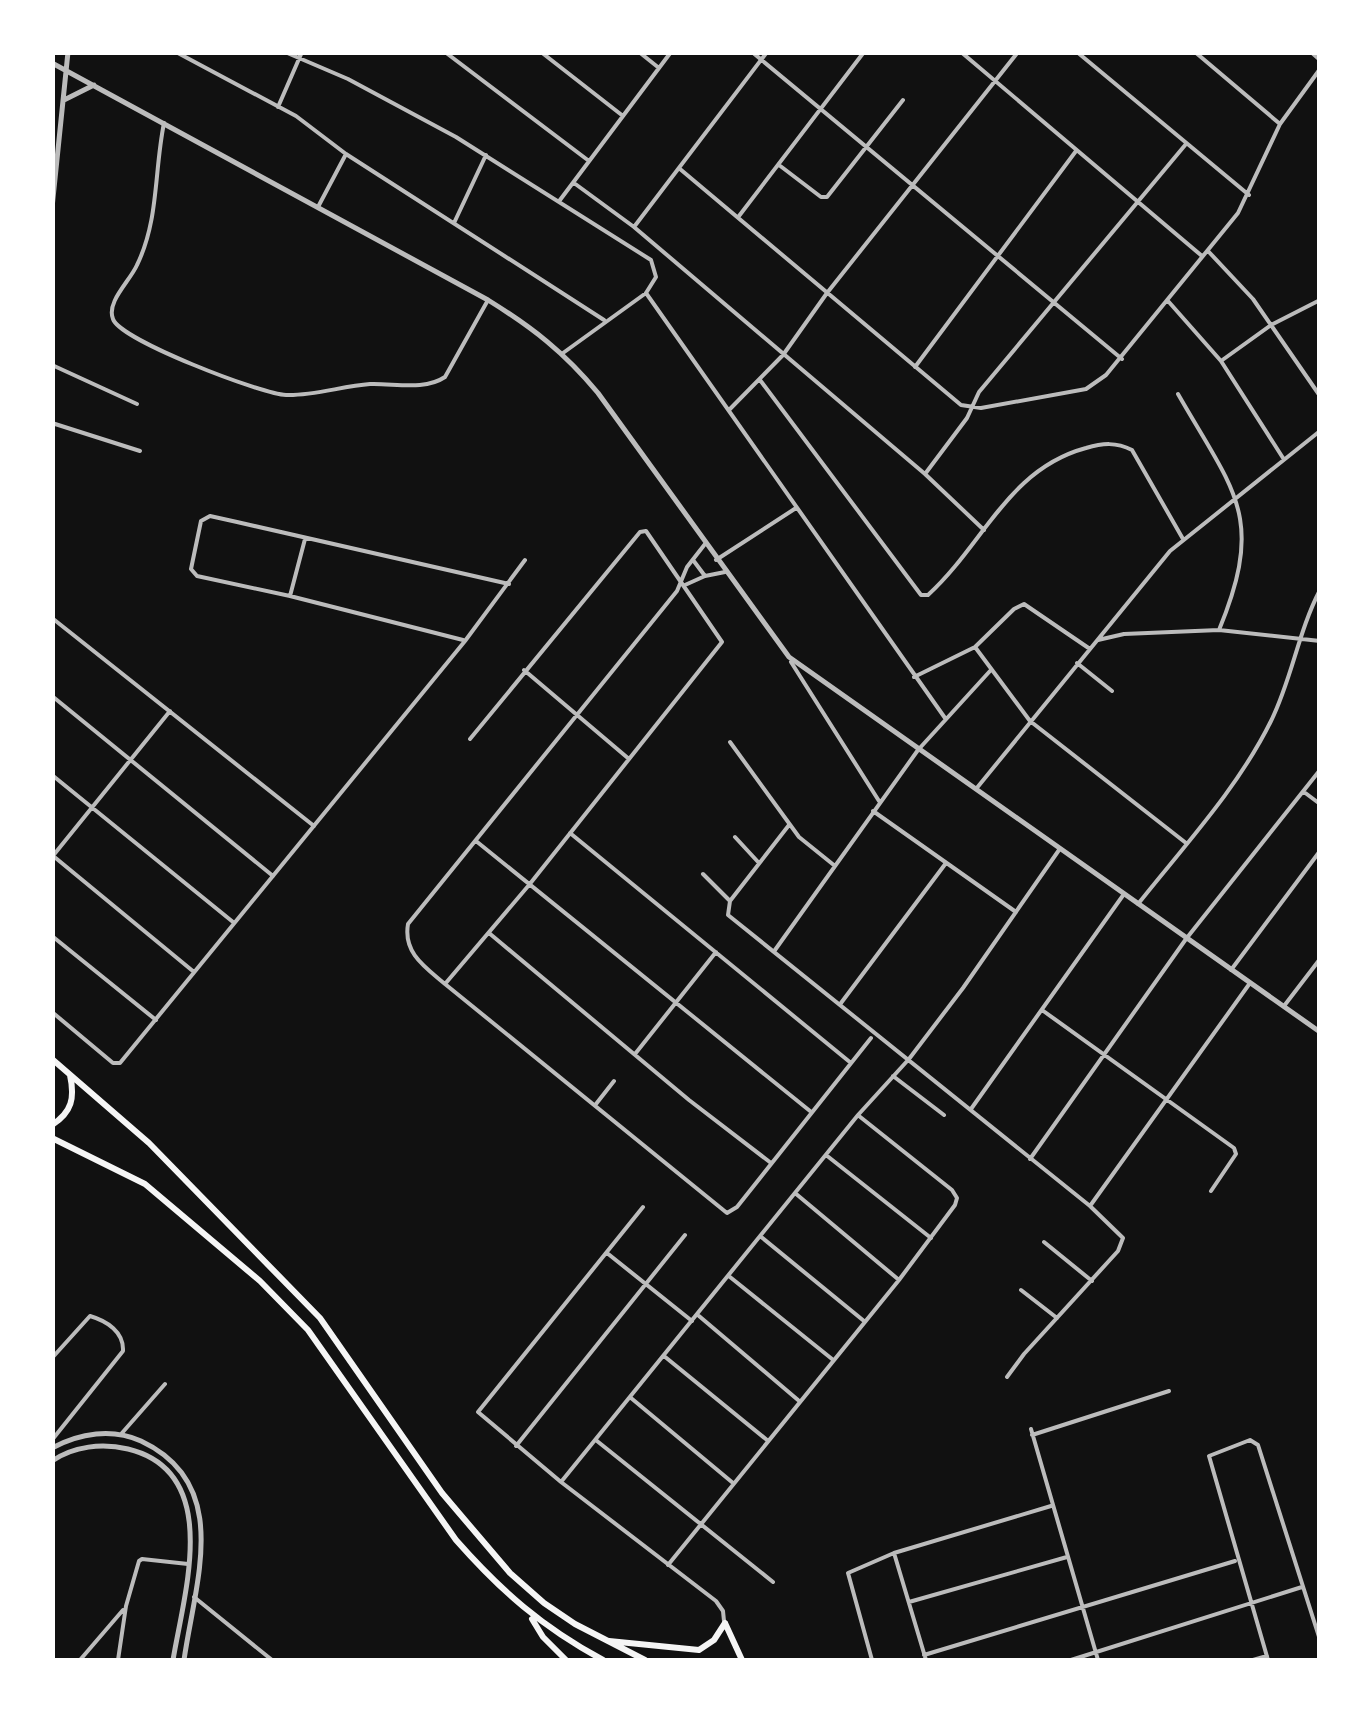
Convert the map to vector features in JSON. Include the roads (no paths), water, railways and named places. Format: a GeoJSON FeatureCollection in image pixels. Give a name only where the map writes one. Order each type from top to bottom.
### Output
{"type":"FeatureCollection","features":[{"type":"Feature","properties":{"kind":"main road"},"geometry":{"type":"LineString","coordinates":[[52,1059],[148,1143],[320,1318],[442,1493],[510,1573],[544,1603],[644,1660]]}},
{"type":"Feature","properties":{"kind":"main road"},"geometry":{"type":"LineString","coordinates":[[52,1125],[70,1109],[73,1095],[69,1073]]}},
{"type":"Feature","properties":{"kind":"main road"},"geometry":{"type":"LineString","coordinates":[[52,1138],[145,1184],[207,1233],[272,1294],[308,1330],[456,1540],[497,1586],[528,1614],[602,1660]]}},
{"type":"Feature","properties":{"kind":"main road"},"geometry":{"type":"LineString","coordinates":[[528,1614],[543,1638],[566,1660]]}},
{"type":"Feature","properties":{"kind":"main road"},"geometry":{"type":"LineString","coordinates":[[604,1640],[699,1650],[714,1640],[724,1623]]}},
{"type":"Feature","properties":{"kind":"main road"},"geometry":{"type":"LineString","coordinates":[[724,1623],[742,1660]]}},
{"type":"Feature","properties":{"kind":"street"},"geometry":{"type":"LineString","coordinates":[[52,208],[68,52]]}},
{"type":"Feature","properties":{"kind":"street"},"geometry":{"type":"LineString","coordinates":[[176,52],[296,116],[346,154],[605,321]]}},
{"type":"Feature","properties":{"kind":"street"},"geometry":{"type":"LineString","coordinates":[[285,52],[348,79],[486,156],[651,260],[656,277],[646,293],[563,353]]}},
{"type":"Feature","properties":{"kind":"street"},"geometry":{"type":"LineString","coordinates":[[445,52],[589,162]]}},
{"type":"Feature","properties":{"kind":"street"},"geometry":{"type":"LineString","coordinates":[[541,52],[623,116]]}},
{"type":"Feature","properties":{"kind":"street"},"geometry":{"type":"LineString","coordinates":[[638,52],[659,68]]}},
{"type":"Feature","properties":{"kind":"street"},"geometry":{"type":"LineString","coordinates":[[560,200],[670,52]]}},
{"type":"Feature","properties":{"kind":"street"},"geometry":{"type":"LineString","coordinates":[[752,52],[1122,359]]}},
{"type":"Feature","properties":{"kind":"street"},"geometry":{"type":"LineString","coordinates":[[634,227],[767,52]]}},
{"type":"Feature","properties":{"kind":"street"},"geometry":{"type":"LineString","coordinates":[[738,217],[864,52]]}},
{"type":"Feature","properties":{"kind":"street"},"geometry":{"type":"LineString","coordinates":[[961,52],[1203,257]]}},
{"type":"Feature","properties":{"kind":"street"},"geometry":{"type":"LineString","coordinates":[[728,410],[783,355],[1018,52]]}},
{"type":"Feature","properties":{"kind":"street"},"geometry":{"type":"LineString","coordinates":[[1078,52],[1249,195]]}},
{"type":"Feature","properties":{"kind":"street"},"geometry":{"type":"LineString","coordinates":[[1195,52],[1280,124]]}},
{"type":"Feature","properties":{"kind":"street"},"geometry":{"type":"LineString","coordinates":[[1311,52],[1320,60]]}},
{"type":"Feature","properties":{"kind":"street"},"geometry":{"type":"LineString","coordinates":[[278,107],[300,56]]}},
{"type":"Feature","properties":{"kind":"street"},"geometry":{"type":"LineString","coordinates":[[52,63],[488,300],[538,331],[563,353],[598,393],[789,658],[879,801]]}},
{"type":"Feature","properties":{"kind":"street"},"geometry":{"type":"LineString","coordinates":[[680,169],[915,368],[970,409],[1086,389],[1122,359],[1249,195],[1280,124],[1320,69]]}},
{"type":"Feature","properties":{"kind":"street"},"geometry":{"type":"LineString","coordinates":[[62,102],[94,85]]}},
{"type":"Feature","properties":{"kind":"street"},"geometry":{"type":"LineString","coordinates":[[779,165],[824,198],[904,100]]}},
{"type":"Feature","properties":{"kind":"street"},"geometry":{"type":"LineString","coordinates":[[164,123],[148,241],[136,269],[112,306],[115,325],[129,336],[202,368],[286,395],[373,384],[434,383],[445,377],[488,300]]}},
{"type":"Feature","properties":{"kind":"street"},"geometry":{"type":"LineString","coordinates":[[925,474],[979,392],[1186,144]]}},
{"type":"Feature","properties":{"kind":"street"},"geometry":{"type":"LineString","coordinates":[[915,368],[1076,151]]}},
{"type":"Feature","properties":{"kind":"street"},"geometry":{"type":"LineString","coordinates":[[317,208],[346,154]]}},
{"type":"Feature","properties":{"kind":"street"},"geometry":{"type":"LineString","coordinates":[[454,222],[486,156]]}},
{"type":"Feature","properties":{"kind":"street"},"geometry":{"type":"LineString","coordinates":[[574,183],[634,227],[925,474],[984,530]]}},
{"type":"Feature","properties":{"kind":"street"},"geometry":{"type":"LineString","coordinates":[[1208,251],[1242,286],[1320,396]]}},
{"type":"Feature","properties":{"kind":"street"},"geometry":{"type":"LineString","coordinates":[[646,293],[946,718]]}},
{"type":"Feature","properties":{"kind":"street"},"geometry":{"type":"LineString","coordinates":[[1220,362],[1271,325],[1320,300]]}},
{"type":"Feature","properties":{"kind":"street"},"geometry":{"type":"LineString","coordinates":[[1168,301],[1220,362],[1284,460]]}},
{"type":"Feature","properties":{"kind":"street"},"geometry":{"type":"LineString","coordinates":[[52,366],[136,404]]}},
{"type":"Feature","properties":{"kind":"street"},"geometry":{"type":"LineString","coordinates":[[760,380],[917,592],[925,596],[954,570],[1038,468],[1071,452],[1112,443],[1132,450],[1184,539]]}},
{"type":"Feature","properties":{"kind":"street"},"geometry":{"type":"LineString","coordinates":[[1178,394],[1236,496],[1242,516],[1243,555],[1234,594],[1219,630]]}},
{"type":"Feature","properties":{"kind":"street"},"geometry":{"type":"LineString","coordinates":[[52,424],[140,451]]}},
{"type":"Feature","properties":{"kind":"street"},"geometry":{"type":"LineString","coordinates":[[976,789],[1184,539],[1320,430]]}},
{"type":"Feature","properties":{"kind":"street"},"geometry":{"type":"LineString","coordinates":[[716,560],[796,508]]}},
{"type":"Feature","properties":{"kind":"street"},"geometry":{"type":"LineString","coordinates":[[465,641],[192,573],[194,544],[205,517],[509,584]]}},
{"type":"Feature","properties":{"kind":"street"},"geometry":{"type":"LineString","coordinates":[[445,984],[570,834],[722,639],[643,530],[470,739]]}},
{"type":"Feature","properties":{"kind":"street"},"geometry":{"type":"LineString","coordinates":[[290,596],[304,538]]}},
{"type":"Feature","properties":{"kind":"street"},"geometry":{"type":"LineString","coordinates":[[705,544],[677,591],[408,924],[406,937],[412,953],[445,984],[730,1213],[871,1038]]}},
{"type":"Feature","properties":{"kind":"street"},"geometry":{"type":"LineString","coordinates":[[52,1012],[116,1064],[465,641],[525,560]]}},
{"type":"Feature","properties":{"kind":"street"},"geometry":{"type":"LineString","coordinates":[[692,560],[705,576]]}},
{"type":"Feature","properties":{"kind":"street"},"geometry":{"type":"LineString","coordinates":[[683,583],[725,572]]}},
{"type":"Feature","properties":{"kind":"street"},"geometry":{"type":"LineString","coordinates":[[1138,904],[1260,742],[1280,700],[1298,641],[1320,590]]}},
{"type":"Feature","properties":{"kind":"street"},"geometry":{"type":"LineString","coordinates":[[914,677],[975,648],[1024,604],[1090,649]]}},
{"type":"Feature","properties":{"kind":"street"},"geometry":{"type":"LineString","coordinates":[[52,618],[314,826]]}},
{"type":"Feature","properties":{"kind":"street"},"geometry":{"type":"LineString","coordinates":[[1098,640],[1124,634],[1219,630],[1320,641]]}},
{"type":"Feature","properties":{"kind":"street"},"geometry":{"type":"LineString","coordinates":[[975,648],[1030,721],[1186,843]]}},
{"type":"Feature","properties":{"kind":"street"},"geometry":{"type":"LineString","coordinates":[[789,658],[1320,1032]]}},
{"type":"Feature","properties":{"kind":"street"},"geometry":{"type":"LineString","coordinates":[[1077,663],[1112,691]]}},
{"type":"Feature","properties":{"kind":"street"},"geometry":{"type":"LineString","coordinates":[[524,670],[630,759]]}},
{"type":"Feature","properties":{"kind":"street"},"geometry":{"type":"LineString","coordinates":[[775,950],[918,750],[990,671]]}},
{"type":"Feature","properties":{"kind":"street"},"geometry":{"type":"LineString","coordinates":[[52,696],[273,876]]}},
{"type":"Feature","properties":{"kind":"street"},"geometry":{"type":"LineString","coordinates":[[170,712],[53,856],[194,972]]}},
{"type":"Feature","properties":{"kind":"street"},"geometry":{"type":"LineString","coordinates":[[730,742],[789,825],[809,847],[835,866]]}},
{"type":"Feature","properties":{"kind":"street"},"geometry":{"type":"LineString","coordinates":[[1030,1158],[1186,938],[1320,770]]}},
{"type":"Feature","properties":{"kind":"street"},"geometry":{"type":"LineString","coordinates":[[52,775],[234,922]]}},
{"type":"Feature","properties":{"kind":"street"},"geometry":{"type":"LineString","coordinates":[[1304,792],[1320,804]]}},
{"type":"Feature","properties":{"kind":"street"},"geometry":{"type":"LineString","coordinates":[[873,811],[1016,912]]}},
{"type":"Feature","properties":{"kind":"street"},"geometry":{"type":"LineString","coordinates":[[789,825],[726,911],[1121,1234],[1124,1242],[1008,1377]]}},
{"type":"Feature","properties":{"kind":"street"},"geometry":{"type":"LineString","coordinates":[[570,834],[851,1063]]}},
{"type":"Feature","properties":{"kind":"street"},"geometry":{"type":"LineString","coordinates":[[734,837],[759,863]]}},
{"type":"Feature","properties":{"kind":"street"},"geometry":{"type":"LineString","coordinates":[[476,840],[810,1112]]}},
{"type":"Feature","properties":{"kind":"street"},"geometry":{"type":"LineString","coordinates":[[561,1482],[858,1115],[910,1058],[1060,849]]}},
{"type":"Feature","properties":{"kind":"street"},"geometry":{"type":"LineString","coordinates":[[1231,970],[1320,850]]}},
{"type":"Feature","properties":{"kind":"street"},"geometry":{"type":"LineString","coordinates":[[841,1003],[946,862]]}},
{"type":"Feature","properties":{"kind":"street"},"geometry":{"type":"LineString","coordinates":[[703,874],[730,901]]}},
{"type":"Feature","properties":{"kind":"street"},"geometry":{"type":"LineString","coordinates":[[971,1109],[1124,894]]}},
{"type":"Feature","properties":{"kind":"street"},"geometry":{"type":"LineString","coordinates":[[488,933],[770,1163]]}},
{"type":"Feature","properties":{"kind":"street"},"geometry":{"type":"LineString","coordinates":[[52,936],[156,1020]]}},
{"type":"Feature","properties":{"kind":"street"},"geometry":{"type":"LineString","coordinates":[[635,1055],[716,952]]}},
{"type":"Feature","properties":{"kind":"street"},"geometry":{"type":"LineString","coordinates":[[1284,1006],[1320,959]]}},
{"type":"Feature","properties":{"kind":"street"},"geometry":{"type":"LineString","coordinates":[[1090,1206],[1250,983]]}},
{"type":"Feature","properties":{"kind":"street"},"geometry":{"type":"LineString","coordinates":[[1042,1010],[1236,1151],[1212,1191]]}},
{"type":"Feature","properties":{"kind":"street"},"geometry":{"type":"LineString","coordinates":[[893,1076],[944,1115]]}},
{"type":"Feature","properties":{"kind":"street"},"geometry":{"type":"LineString","coordinates":[[596,1104],[614,1081]]}},
{"type":"Feature","properties":{"kind":"street"},"geometry":{"type":"LineString","coordinates":[[668,1564],[932,1238],[955,1204],[956,1194],[858,1115]]}},
{"type":"Feature","properties":{"kind":"street"},"geometry":{"type":"LineString","coordinates":[[826,1156],[932,1238]]}},
{"type":"Feature","properties":{"kind":"street"},"geometry":{"type":"LineString","coordinates":[[795,1193],[898,1280]]}},
{"type":"Feature","properties":{"kind":"street"},"geometry":{"type":"LineString","coordinates":[[643,1208],[478,1412],[561,1482],[719,1604],[724,1623]]}},
{"type":"Feature","properties":{"kind":"street"},"geometry":{"type":"LineString","coordinates":[[516,1446],[685,1235]]}},
{"type":"Feature","properties":{"kind":"street"},"geometry":{"type":"LineString","coordinates":[[760,1236],[864,1321]]}},
{"type":"Feature","properties":{"kind":"street"},"geometry":{"type":"LineString","coordinates":[[1044,1242],[1092,1280]]}},
{"type":"Feature","properties":{"kind":"street"},"geometry":{"type":"LineString","coordinates":[[608,1253],[692,1321]]}},
{"type":"Feature","properties":{"kind":"street"},"geometry":{"type":"LineString","coordinates":[[728,1276],[832,1359]]}},
{"type":"Feature","properties":{"kind":"street"},"geometry":{"type":"LineString","coordinates":[[1021,1290],[1057,1318]]}},
{"type":"Feature","properties":{"kind":"street"},"geometry":{"type":"LineString","coordinates":[[697,1314],[798,1400]]}},
{"type":"Feature","properties":{"kind":"street"},"geometry":{"type":"LineString","coordinates":[[52,1358],[90,1316],[108,1324],[124,1345],[52,1440]]}},
{"type":"Feature","properties":{"kind":"street"},"geometry":{"type":"LineString","coordinates":[[664,1356],[767,1440]]}},
{"type":"Feature","properties":{"kind":"street"},"geometry":{"type":"LineString","coordinates":[[122,1433],[166,1384]]}},
{"type":"Feature","properties":{"kind":"street"},"geometry":{"type":"LineString","coordinates":[[1098,1660],[1031,1432],[1169,1391]]}},
{"type":"Feature","properties":{"kind":"street"},"geometry":{"type":"LineString","coordinates":[[631,1398],[733,1483]]}},
{"type":"Feature","properties":{"kind":"street"},"geometry":{"type":"LineString","coordinates":[[52,1448],[84,1436],[122,1433],[172,1461],[192,1487],[198,1504],[201,1548],[186,1659]]}},
{"type":"Feature","properties":{"kind":"street"},"geometry":{"type":"LineString","coordinates":[[596,1440],[773,1582]]}},
{"type":"Feature","properties":{"kind":"street"},"geometry":{"type":"LineString","coordinates":[[1253,1660],[1268,1658],[1209,1456],[1254,1440],[1320,1640]]}},
{"type":"Feature","properties":{"kind":"street"},"geometry":{"type":"LineString","coordinates":[[52,1461],[67,1452],[102,1446],[134,1450],[158,1463],[186,1498],[191,1537],[173,1660]]}},
{"type":"Feature","properties":{"kind":"street"},"geometry":{"type":"LineString","coordinates":[[872,1660],[848,1572],[1051,1506]]}},
{"type":"Feature","properties":{"kind":"street"},"geometry":{"type":"LineString","coordinates":[[894,1554],[925,1658],[1082,1605],[1237,1560]]}},
{"type":"Feature","properties":{"kind":"street"},"geometry":{"type":"LineString","coordinates":[[909,1602],[1067,1557]]}},
{"type":"Feature","properties":{"kind":"street"},"geometry":{"type":"LineString","coordinates":[[118,1660],[126,1606],[140,1559],[188,1564]]}},
{"type":"Feature","properties":{"kind":"street"},"geometry":{"type":"LineString","coordinates":[[1071,1660],[1302,1587]]}},
{"type":"Feature","properties":{"kind":"street"},"geometry":{"type":"LineString","coordinates":[[194,1598],[272,1660]]}},
{"type":"Feature","properties":{"kind":"street"},"geometry":{"type":"LineString","coordinates":[[1309,1606],[1320,1601]]}},
{"type":"Feature","properties":{"kind":"street"},"geometry":{"type":"LineString","coordinates":[[80,1660],[126,1606]]}}]}
